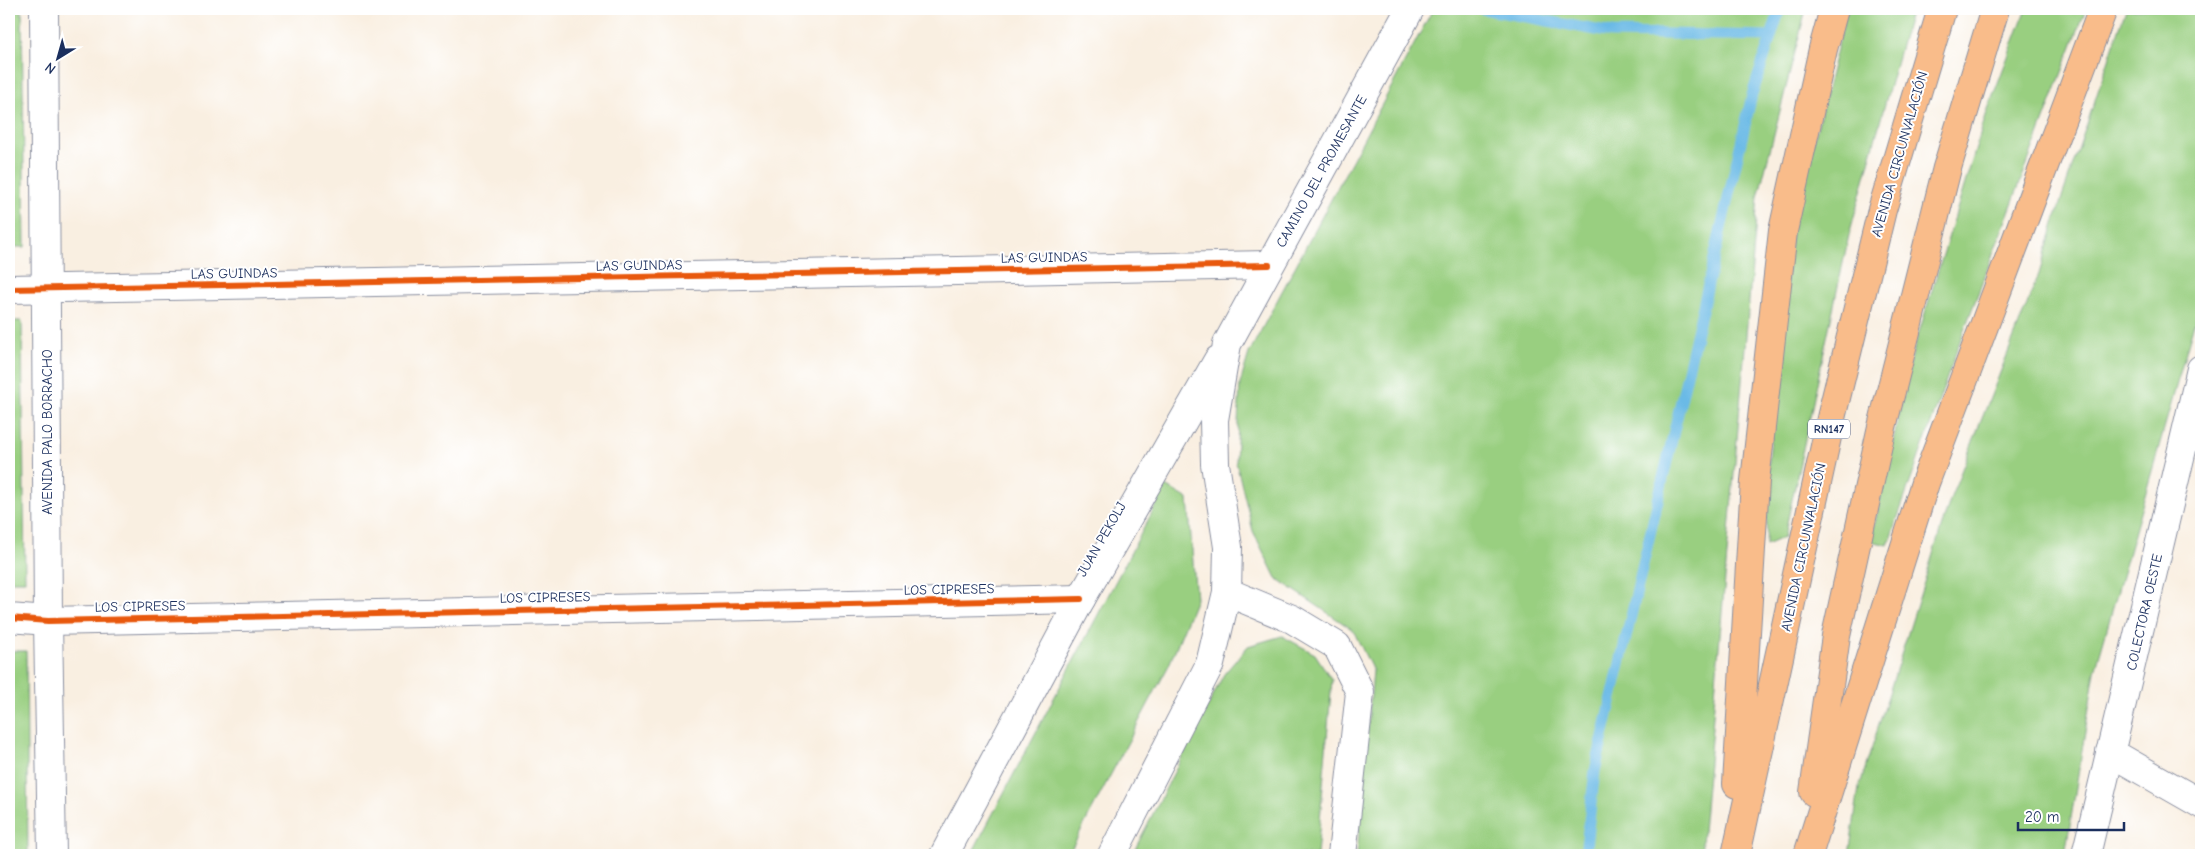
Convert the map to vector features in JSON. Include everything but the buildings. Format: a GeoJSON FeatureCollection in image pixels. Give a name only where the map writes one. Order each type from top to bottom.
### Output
{"type":"FeatureCollection","features":[{"type":"Feature","properties":{"kind":"highway"},"geometry":{"type":"LineString","coordinates":[[1734,855],[1755,482],[1783,232],[1822,49],[1834,9]]}},
{"type":"Feature","properties":{"kind":"highway","name":"AVENIDA CIRCUNVALACIÓN"},"geometry":{"type":"LineString","coordinates":[[1734,855],[1851,336],[1882,210],[1942,9]]}},
{"type":"Feature","properties":{"kind":"highway"},"geometry":{"type":"LineString","coordinates":[[1807,855],[1836,636],[1881,431],[1947,168],[1995,9]]}},
{"type":"Feature","properties":{"kind":"highway"},"geometry":{"type":"LineString","coordinates":[[1807,855],[1925,483],[2103,9]]}},
{"type":"Feature","properties":{"kind":"street","name":"AVENIDA PALO BORRACHO"},"geometry":{"type":"LineString","coordinates":[[44,9],[48,621],[52,855]]}},
{"type":"Feature","properties":{"kind":"street","name":"CAMINO DEL PROMESANTE"},"geometry":{"type":"LineString","coordinates":[[1227,592],[1228,547],[1215,464],[1214,420],[1227,344],[1410,9]]}},
{"type":"Feature","properties":{"kind":"street","name":"LAS GUINDAS"},"geometry":{"type":"LineString","coordinates":[[9,289],[1269,265]]}},
{"type":"Feature","properties":{"kind":"street","name":"JUAN PEKOLJ"},"geometry":{"type":"LineString","coordinates":[[944,855],[1081,598],[1227,344]]}},
{"type":"Feature","properties":{"kind":"street","name":"COLECTORA OESTE"},"geometry":{"type":"LineString","coordinates":[[2086,855],[2201,369]]}},
{"type":"Feature","properties":{"kind":"street"},"geometry":{"type":"LineString","coordinates":[[1112,855],[1210,664],[1227,592],[1292,619],[1337,646],[1360,692],[1342,855]]}},
{"type":"Feature","properties":{"kind":"street","name":"LOS CIPRESES"},"geometry":{"type":"LineString","coordinates":[[9,618],[48,621],[1081,598]]}},
{"type":"Feature","properties":{"kind":"street"},"geometry":{"type":"LineString","coordinates":[[2110,752],[2201,804]]}},
{"type":"Feature","properties":{"kind":"green space"},"geometry":{"type":"Polygon","coordinates":[[[9,9],[22,9],[25,247],[9,247],[9,9]]]}},
{"type":"Feature","properties":{"kind":"green space"},"geometry":{"type":"Polygon","coordinates":[[[1433,9],[1806,9],[1758,197],[1701,855],[1357,855],[1373,671],[1353,630],[1276,578],[1253,531],[1236,462],[1240,384],[1249,353],[1433,9]]]}},
{"type":"Feature","properties":{"kind":"green space"},"geometry":{"type":"Polygon","coordinates":[[[1847,9],[1911,9],[1849,235],[1784,537],[1766,545],[1769,459],[1792,229],[1847,9]]]}},
{"type":"Feature","properties":{"kind":"green space"},"geometry":{"type":"Polygon","coordinates":[[[2026,9],[2086,9],[1960,341],[1888,545],[1871,541],[1913,352],[1988,109],[2026,9]]]}},
{"type":"Feature","properties":{"kind":"green space"},"geometry":{"type":"Polygon","coordinates":[[[2126,9],[2201,9],[2201,299],[2095,671],[2065,855],[1849,855],[1859,788],[1951,497],[2039,274],[2062,197],[2126,9]]]}},
{"type":"Feature","properties":{"kind":"green space"},"geometry":{"type":"Polygon","coordinates":[[[9,321],[22,321],[25,581],[9,581],[9,321]]]}},
{"type":"Feature","properties":{"kind":"green space"},"geometry":{"type":"Polygon","coordinates":[[[1166,486],[1188,499],[1196,599],[1169,665],[1068,855],[971,855],[1166,486]]]}},
{"type":"Feature","properties":{"kind":"green space"},"geometry":{"type":"Polygon","coordinates":[[[1282,636],[1315,654],[1332,680],[1317,855],[1132,855],[1224,674],[1248,646],[1282,636]]]}},
{"type":"Feature","properties":{"kind":"green space"},"geometry":{"type":"Polygon","coordinates":[[[9,651],[26,651],[28,855],[9,855],[9,651]]]}},
{"type":"Feature","properties":{"kind":"waterway"},"geometry":{"type":"LineString","coordinates":[[1483,9],[1612,33],[1771,36]]}},
{"type":"Feature","properties":{"kind":"waterway"},"geometry":{"type":"LineString","coordinates":[[1585,855],[1595,771],[1752,95],[1780,9]]}},
{"type":"Feature","properties":{"kind":"cycle path"},"geometry":{"type":"LineString","coordinates":[[9,289],[1269,265]]}},
{"type":"Feature","properties":{"kind":"cycle path"},"geometry":{"type":"LineString","coordinates":[[9,618],[48,621],[1081,599]]}}]}
